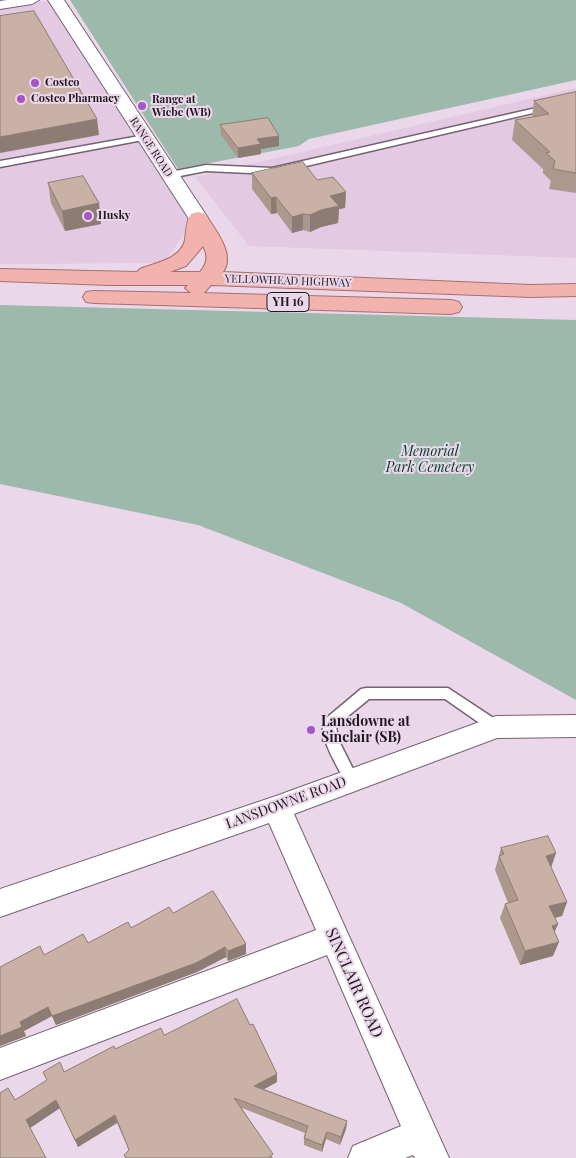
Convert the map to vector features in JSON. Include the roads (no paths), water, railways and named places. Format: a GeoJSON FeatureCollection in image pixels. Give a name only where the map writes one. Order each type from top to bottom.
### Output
{"type":"FeatureCollection","features":[{"type":"Feature","properties":{"kind":"highway"},"geometry":{"type":"LineString","coordinates":[[158,299],[188,293],[216,267],[217,252],[198,218]]}},
{"type":"Feature","properties":{"kind":"highway"},"geometry":{"type":"LineString","coordinates":[[109,279],[152,272],[179,262],[194,245],[198,218]]}},
{"type":"Feature","properties":{"kind":"highway"},"geometry":{"type":"LineString","coordinates":[[212,243],[250,267],[326,283]]}},
{"type":"Feature","properties":{"kind":"highway","name":"YELLOWHEAD HIGHWAY"},"geometry":{"type":"LineString","coordinates":[[0,275],[109,279],[206,278],[531,291],[576,290]]}},
{"type":"Feature","properties":{"kind":"highway","name":"YELLOWHEAD HIGHWAY"},"geometry":{"type":"LineString","coordinates":[[0,294],[533,309],[576,308]]}},
{"type":"Feature","properties":{"kind":"street"},"geometry":{"type":"LineString","coordinates":[[0,5],[32,0]]}},
{"type":"Feature","properties":{"kind":"street","name":"RANGE ROAD"},"geometry":{"type":"LineString","coordinates":[[56,0],[198,218]]}},
{"type":"Feature","properties":{"kind":"street","name":"LANSDOWNE ROAD"},"geometry":{"type":"LineString","coordinates":[[0,903],[276,808],[496,727],[576,726]]}},
{"type":"Feature","properties":{"kind":"street","name":"SINCLAIR ROAD"},"geometry":{"type":"LineString","coordinates":[[276,808],[426,1146]]}},
{"type":"Feature","properties":{"kind":"street"},"geometry":{"type":"LineString","coordinates":[[0,1064],[334,938]]}},
{"type":"Feature","properties":{"kind":"street"},"geometry":{"type":"LineString","coordinates":[[365,1158],[426,1146]]}},
{"type":"Feature","properties":{"kind":"lane"},"geometry":{"type":"LineString","coordinates":[[170,176],[206,168],[272,171],[576,101]]}},
{"type":"Feature","properties":{"kind":"lane"},"geometry":{"type":"LineString","coordinates":[[0,164],[145,137]]}},
{"type":"Feature","properties":{"kind":"lane"},"geometry":{"type":"LineString","coordinates":[[351,779],[331,739],[329,724],[366,693],[448,694],[496,727]]}},
{"type":"Feature","properties":{"kind":"place","name":"Costco"},"geometry":{"type":"Point","coordinates":[35,83]}},
{"type":"Feature","properties":{"kind":"place","name":"Costco Pharmacy"},"geometry":{"type":"Point","coordinates":[21,99]}},
{"type":"Feature","properties":{"kind":"place","name":"Range at Wiebe (WB)"},"geometry":{"type":"Point","coordinates":[142,106]}},
{"type":"Feature","properties":{"kind":"place","name":"Husky"},"geometry":{"type":"Point","coordinates":[88,216]}},
{"type":"Feature","properties":{"kind":"place","name":"Lansdowne at Sinclair (SB)"},"geometry":{"type":"Point","coordinates":[311,730]}},
{"type":"Feature","properties":{"kind":"park label","name":"Memorial Park Cemetery"},"geometry":{"type":"Point","coordinates":[430,460]}}]}
